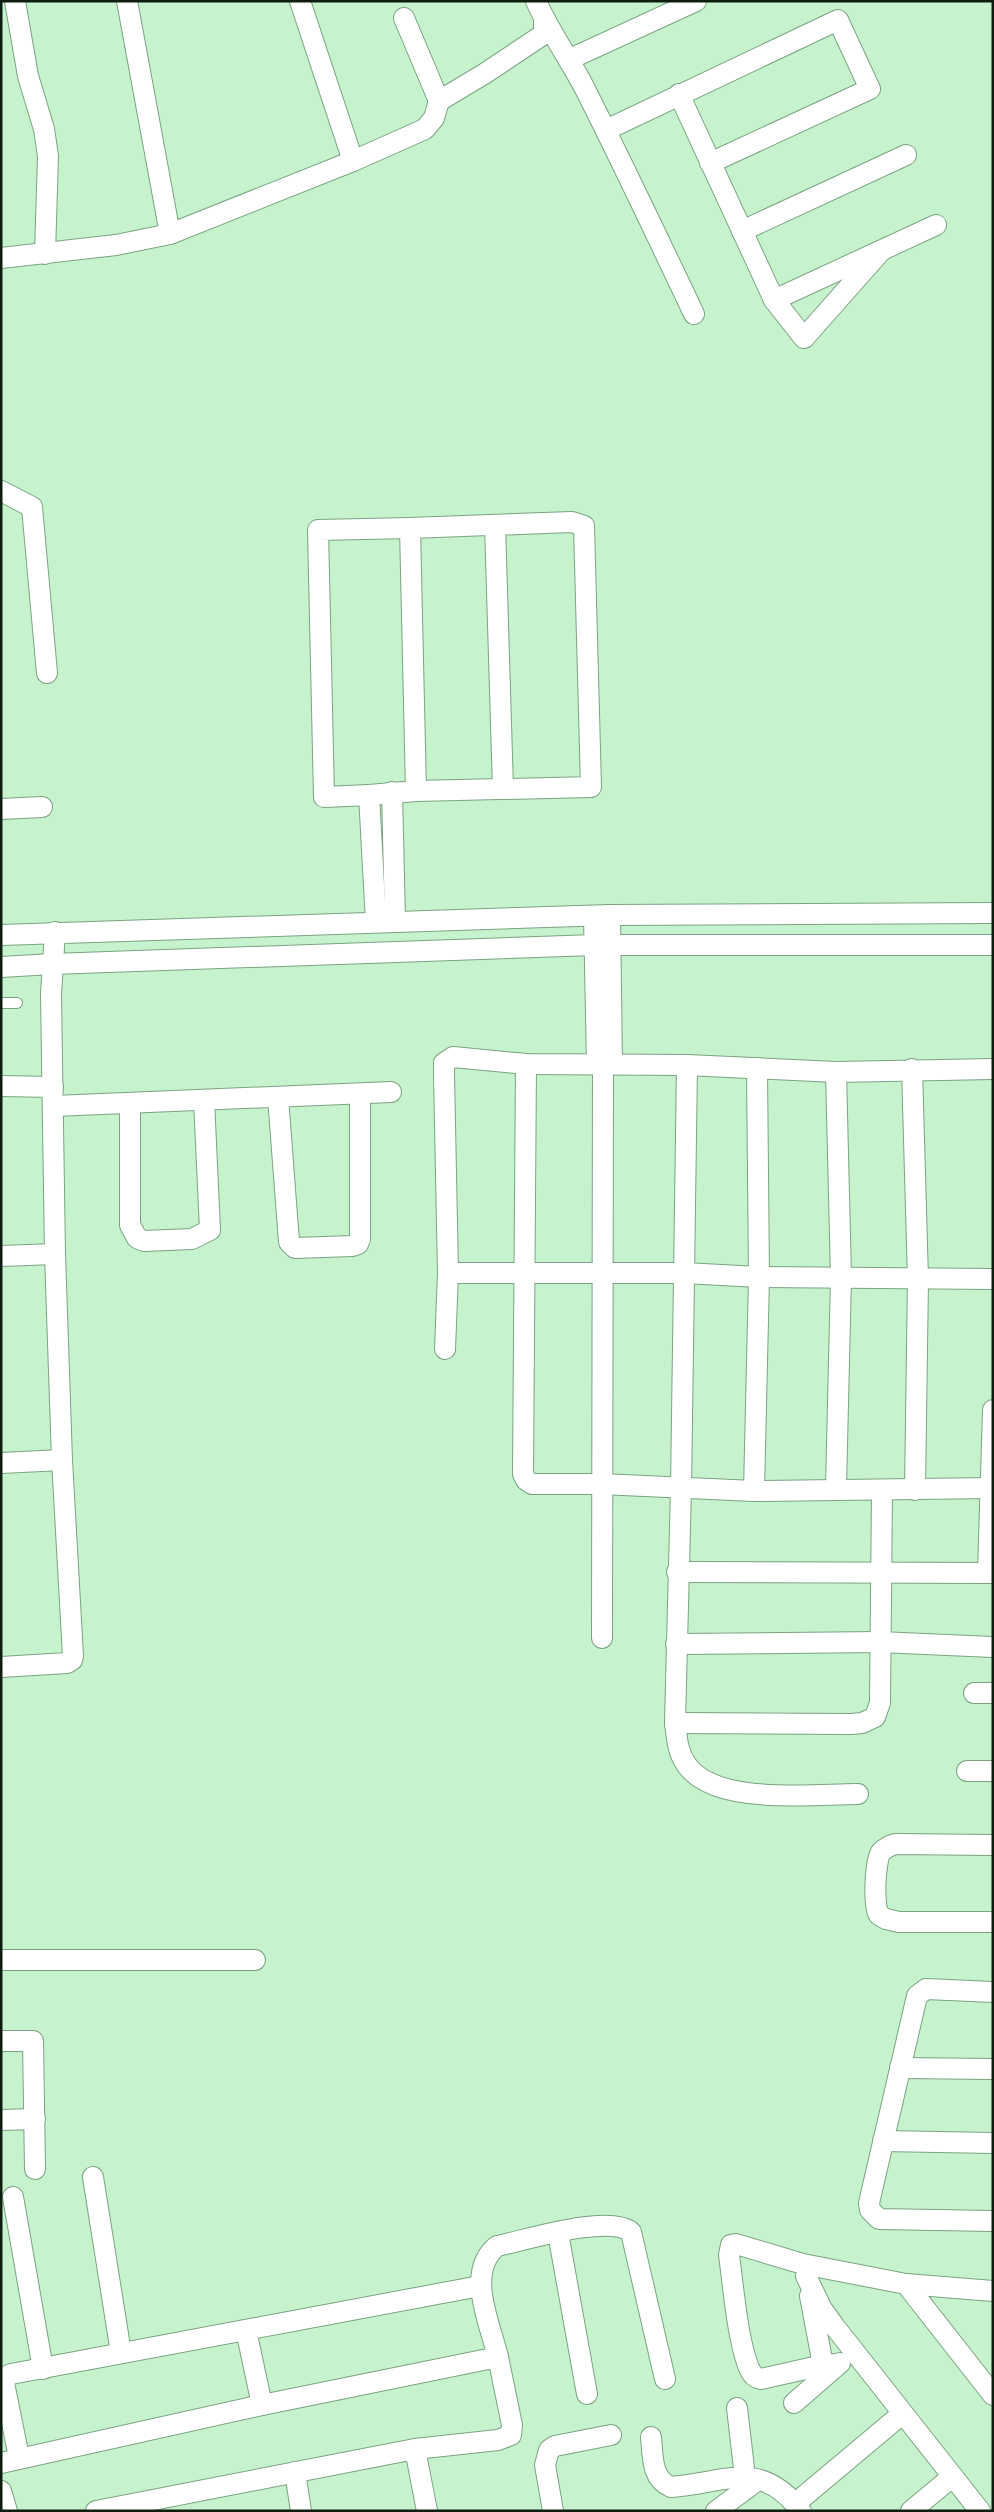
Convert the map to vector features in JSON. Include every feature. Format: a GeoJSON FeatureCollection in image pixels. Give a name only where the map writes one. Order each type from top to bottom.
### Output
{"type":"FeatureCollection","features":[{"type":"Feature","properties":{"kind":"street"},"geometry":{"type":"LineString","coordinates":[[15,1],[28,76],[44,129],[48,156],[45,254]]}},
{"type":"Feature","properties":{"kind":"street"},"geometry":{"type":"LineString","coordinates":[[127,1],[170,234]]}},
{"type":"Feature","properties":{"kind":"street"},"geometry":{"type":"LineString","coordinates":[[300,1],[353,161]]}},
{"type":"Feature","properties":{"kind":"street"},"geometry":{"type":"LineString","coordinates":[[536,1],[544,20],[570,59],[606,130],[694,314]]}},
{"type":"Feature","properties":{"kind":"street"},"geometry":{"type":"LineString","coordinates":[[570,59],[696,1]]}},
{"type":"Feature","properties":{"kind":"street"},"geometry":{"type":"LineString","coordinates":[[1,258],[116,245],[170,234],[353,161],[425,129],[434,118],[439,101],[404,18]]}},
{"type":"Feature","properties":{"kind":"street"},"geometry":{"type":"LineString","coordinates":[[439,101],[544,34],[544,20]]}},
{"type":"Feature","properties":{"kind":"street"},"geometry":{"type":"LineString","coordinates":[[606,130],[838,20],[870,89],[710,162]]}},
{"type":"Feature","properties":{"kind":"street"},"geometry":{"type":"LineString","coordinates":[[679,94],[774,300],[804,338],[881,251]]}},
{"type":"Feature","properties":{"kind":"street"},"geometry":{"type":"LineString","coordinates":[[742,231],[906,155]]}},
{"type":"Feature","properties":{"kind":"street"},"geometry":{"type":"LineString","coordinates":[[774,300],[936,225]]}},
{"type":"Feature","properties":{"kind":"street"},"geometry":{"type":"LineString","coordinates":[[1,491],[32,507],[47,673]]}},
{"type":"Feature","properties":{"kind":"street"},"geometry":{"type":"LineString","coordinates":[[572,522],[584,526],[591,787],[416,791],[324,797],[318,530],[495,524],[572,522]]}},
{"type":"Feature","properties":{"kind":"street"},"geometry":{"type":"LineString","coordinates":[[495,524],[503,789]]}},
{"type":"Feature","properties":{"kind":"street"},"geometry":{"type":"LineString","coordinates":[[410,528],[416,791]]}},
{"type":"Feature","properties":{"kind":"street"},"geometry":{"type":"LineString","coordinates":[[386,922],[392,792]]}},
{"type":"Feature","properties":{"kind":"street"},"geometry":{"type":"LineString","coordinates":[[370,795],[386,922]]}},
{"type":"Feature","properties":{"kind":"street"},"geometry":{"type":"LineString","coordinates":[[1,809],[42,808]]}},
{"type":"Feature","properties":{"kind":"street"},"geometry":{"type":"LineString","coordinates":[[1,935],[602,915],[993,913]]}},
{"type":"Feature","properties":{"kind":"street"},"geometry":{"type":"LineString","coordinates":[[602,915],[604,1065],[601,1273],[602,1638]]}},
{"type":"Feature","properties":{"kind":"street"},"geometry":{"type":"LineString","coordinates":[[1,1667],[66,1663],[72,1660],[62,1460],[55,1254],[52,964],[55,932]]}},
{"type":"Feature","properties":{"kind":"street"},"geometry":{"type":"LineString","coordinates":[[1,967],[603,945],[993,945]]}},
{"type":"Feature","properties":{"kind":"street"},"geometry":{"type":"LineString","coordinates":[[445,1348],[448,1273],[444,1063],[453,1057],[526,1064],[687,1065],[836,1072],[912,1069],[993,1069]]}},
{"type":"Feature","properties":{"kind":"street"},"geometry":{"type":"LineString","coordinates":[[526,1064],[522,1474],[526,1480],[532,1484],[601,1484],[754,1491],[836,1488],[882,1490],[992,1488]]}},
{"type":"Feature","properties":{"kind":"street"},"geometry":{"type":"LineString","coordinates":[[687,1065],[681,1488],[674,1723],[678,1749],[686,1764],[698,1777],[714,1786],[740,1794],[858,1794]]}},
{"type":"Feature","properties":{"kind":"street"},"geometry":{"type":"LineString","coordinates":[[754,1491],[759,1278],[757,1068]]}},
{"type":"Feature","properties":{"kind":"street"},"geometry":{"type":"LineString","coordinates":[[912,1069],[918,1280],[915,1490]]}},
{"type":"Feature","properties":{"kind":"street"},"geometry":{"type":"LineString","coordinates":[[836,1072],[840,1278],[836,1488]]}},
{"type":"Feature","properties":{"kind":"street"},"geometry":{"type":"LineString","coordinates":[[1,1086],[53,1096],[130,1103],[391,1092]]}},
{"type":"Feature","properties":{"kind":"street"},"geometry":{"type":"LineString","coordinates":[[278,1097],[288,1242],[295,1248],[352,1246],[358,1244],[360,1239],[360,1094]]}},
{"type":"Feature","properties":{"kind":"street"},"geometry":{"type":"LineString","coordinates":[[130,1103],[130,1225],[137,1238],[144,1241],[192,1239],[210,1230],[204,1100]]}},
{"type":"Feature","properties":{"kind":"street"},"geometry":{"type":"LineString","coordinates":[[1,1256],[55,1254]]}},
{"type":"Feature","properties":{"kind":"street"},"geometry":{"type":"LineString","coordinates":[[448,1273],[684,1273],[759,1278],[993,1279]]}},
{"type":"Feature","properties":{"kind":"street"},"geometry":{"type":"LineString","coordinates":[[677,1572],[991,1573],[993,1410]]}},
{"type":"Feature","properties":{"kind":"street"},"geometry":{"type":"LineString","coordinates":[[1,1463],[62,1460]]}},
{"type":"Feature","properties":{"kind":"street"},"geometry":{"type":"LineString","coordinates":[[674,1723],[851,1724],[869,1721],[878,1712],[880,1703],[879,1642],[882,1490]]}},
{"type":"Feature","properties":{"kind":"street"},"geometry":{"type":"LineString","coordinates":[[676,1644],[879,1642],[993,1647]]}},
{"type":"Feature","properties":{"kind":"street"},"geometry":{"type":"LineString","coordinates":[[967,1771],[993,1771]]}},
{"type":"Feature","properties":{"kind":"street"},"geometry":{"type":"LineString","coordinates":[[993,1845],[895,1844],[887,1847],[880,1854],[874,1902],[879,1915],[899,1922],[993,1922]]}},
{"type":"Feature","properties":{"kind":"street"},"geometry":{"type":"LineString","coordinates":[[1,1960],[255,1960]]}},
{"type":"Feature","properties":{"kind":"street"},"geometry":{"type":"LineString","coordinates":[[993,1992],[926,1989],[921,1991],[915,2003],[869,2203],[870,2210],[880,2218],[993,2221]]}},
{"type":"Feature","properties":{"kind":"street"},"geometry":{"type":"LineString","coordinates":[[1,2041],[33,2040],[35,2169]]}},
{"type":"Feature","properties":{"kind":"street"},"geometry":{"type":"LineString","coordinates":[[900,2068],[993,2070]]}},
{"type":"Feature","properties":{"kind":"street"},"geometry":{"type":"LineString","coordinates":[[1,2120],[35,2119]]}},
{"type":"Feature","properties":{"kind":"street"},"geometry":{"type":"LineString","coordinates":[[883,2141],[993,2143]]}},
{"type":"Feature","properties":{"kind":"street"},"geometry":{"type":"LineString","coordinates":[[93,2177],[121,2353]]}},
{"type":"Feature","properties":{"kind":"street"},"geometry":{"type":"LineString","coordinates":[[13,2197],[43,2369]]}},
{"type":"Feature","properties":{"kind":"street"},"geometry":{"type":"LineString","coordinates":[[96,2511],[415,2449],[498,2440],[511,2435],[511,2412],[480,2286],[482,2265],[487,2254],[497,2246],[584,2227],[611,2224],[625,2227],[631,2232],[665,2379]]}},
{"type":"Feature","properties":{"kind":"street"},"geometry":{"type":"LineString","coordinates":[[558,2233],[587,2394]]}},
{"type":"Feature","properties":{"kind":"street"},"geometry":{"type":"LineString","coordinates":[[831,2365],[758,2379],[750,2371],[744,2353],[729,2255],[732,2245],[736,2244],[804,2270],[906,2284],[993,2291]]}},
{"type":"Feature","properties":{"kind":"street"},"geometry":{"type":"LineString","coordinates":[[804,2270],[822,2309],[902,2414],[980,2511]]}},
{"type":"Feature","properties":{"kind":"street"},"geometry":{"type":"LineString","coordinates":[[804,2270],[831,2365]]}},
{"type":"Feature","properties":{"kind":"street"},"geometry":{"type":"LineString","coordinates":[[906,2284],[993,2395]]}},
{"type":"Feature","properties":{"kind":"street"},"geometry":{"type":"LineString","coordinates":[[480,2286],[11,2374],[7,2376],[4,2383],[10,2460],[498,2357]]}},
{"type":"Feature","properties":{"kind":"street"},"geometry":{"type":"LineString","coordinates":[[246,2330],[262,2406]]}},
{"type":"Feature","properties":{"kind":"street"},"geometry":{"type":"LineString","coordinates":[[794,2403],[831,2365],[855,2351]]}},
{"type":"Feature","properties":{"kind":"street"},"geometry":{"type":"LineString","coordinates":[[737,2408],[752,2478]]}},
{"type":"Feature","properties":{"kind":"street"},"geometry":{"type":"LineString","coordinates":[[651,2437],[656,2475],[662,2484],[671,2488],[730,2477],[752,2478],[773,2484],[802,2504],[902,2414]]}},
{"type":"Feature","properties":{"kind":"street"},"geometry":{"type":"LineString","coordinates":[[552,2511],[545,2466],[549,2450],[555,2446],[611,2435]]}},
{"type":"Feature","properties":{"kind":"street"},"geometry":{"type":"LineString","coordinates":[[415,2449],[427,2511]]}},
{"type":"Feature","properties":{"kind":"street"},"geometry":{"type":"LineString","coordinates":[[294,2472],[301,2511]]}},
{"type":"Feature","properties":{"kind":"street"},"geometry":{"type":"LineString","coordinates":[[910,2511],[952,2477]]}},
{"type":"Feature","properties":{"kind":"street"},"geometry":{"type":"LineString","coordinates":[[716,2511],[752,2478]]}},
{"type":"Feature","properties":{"kind":"street"},"geometry":{"type":"LineString","coordinates":[[1,2491],[7,2511]]}},
{"type":"Feature","properties":{"kind":"lane"},"geometry":{"type":"LineString","coordinates":[[1,1003],[18,1003]]}}]}
